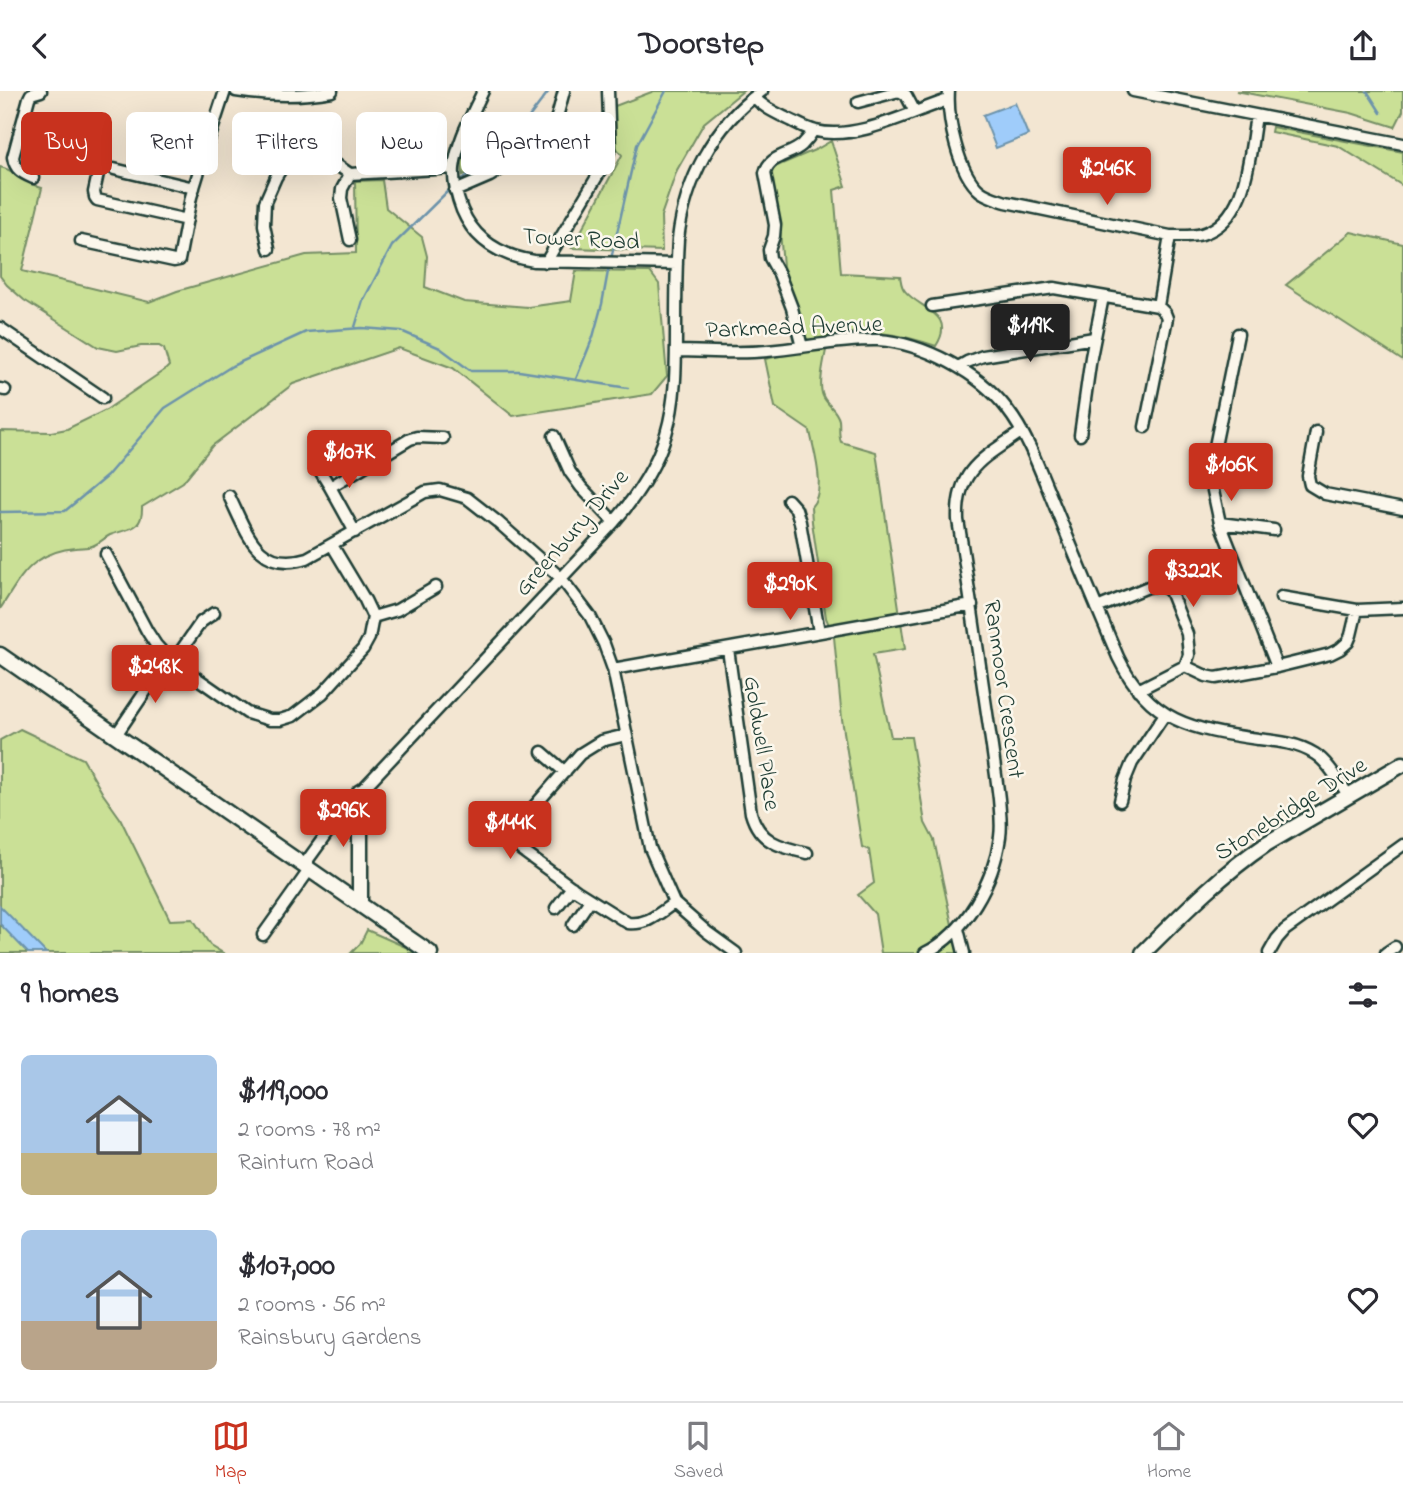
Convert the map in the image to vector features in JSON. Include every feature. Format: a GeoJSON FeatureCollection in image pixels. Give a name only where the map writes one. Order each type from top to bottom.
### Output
{"type":"FeatureCollection","features":[{"type":"Feature","properties":{"kind":"street"},"geometry":{"type":"LineString","coordinates":[[33,178],[19,171],[13,157],[29,98],[41,91]]}},
{"type":"Feature","properties":{"kind":"street"},"geometry":{"type":"LineString","coordinates":[[81,241],[174,261],[180,260],[194,188],[225,91]]}},
{"type":"Feature","properties":{"kind":"street"},"geometry":{"type":"LineString","coordinates":[[236,91],[277,96],[332,91]]}},
{"type":"Feature","properties":{"kind":"street","name":"Tower Road"},"geometry":{"type":"LineString","coordinates":[[483,91],[460,144],[454,168],[456,191],[465,218],[482,240],[511,256],[546,263],[677,264]]}},
{"type":"Feature","properties":{"kind":"street"},"geometry":{"type":"LineString","coordinates":[[456,191],[490,176],[545,138],[557,117],[564,91]]}},
{"type":"Feature","properties":{"kind":"street"},"geometry":{"type":"LineString","coordinates":[[546,263],[598,175],[610,149],[608,95],[619,91]]}},
{"type":"Feature","properties":{"kind":"street"},"geometry":{"type":"LineString","coordinates":[[859,102],[899,91],[906,95],[915,112]]}},
{"type":"Feature","properties":{"kind":"street"},"geometry":{"type":"LineString","coordinates":[[1133,91],[1403,144]]}},
{"type":"Feature","properties":{"kind":"street"},"geometry":{"type":"LineString","coordinates":[[758,94],[763,106],[813,131],[838,133],[884,123],[949,96],[951,123],[965,170],[971,181],[985,194],[1006,202],[1170,236],[1201,234],[1223,223],[1231,214],[1247,173],[1256,116]]}},
{"type":"Feature","properties":{"kind":"street","name":"Greenbury Drive"},"geometry":{"type":"LineString","coordinates":[[263,935],[333,825],[360,792],[631,504],[642,487],[666,434],[672,408],[681,217],[693,177],[703,158],[722,129],[758,94]]}},
{"type":"Feature","properties":{"kind":"street"},"geometry":{"type":"LineString","coordinates":[[802,347],[792,308],[770,258],[774,215],[765,173],[766,167],[774,159],[802,145],[813,131]]}},
{"type":"Feature","properties":{"kind":"street"},"geometry":{"type":"LineString","coordinates":[[269,249],[264,225],[265,202],[281,169],[287,165],[334,163],[350,174],[454,168]]}},
{"type":"Feature","properties":{"kind":"street"},"geometry":{"type":"LineString","coordinates":[[114,169],[194,188]]}},
{"type":"Feature","properties":{"kind":"street"},"geometry":{"type":"LineString","coordinates":[[350,174],[342,189],[341,198],[350,240]]}},
{"type":"Feature","properties":{"kind":"street"},"geometry":{"type":"LineString","coordinates":[[98,175],[95,188],[97,200],[187,220]]}},
{"type":"Feature","properties":{"kind":"street"},"geometry":{"type":"LineString","coordinates":[[1158,306],[1170,236]]}},
{"type":"Feature","properties":{"kind":"street"},"geometry":{"type":"LineString","coordinates":[[932,306],[1054,288],[1158,306],[1167,318],[1145,427]]}},
{"type":"Feature","properties":{"kind":"street"},"geometry":{"type":"LineString","coordinates":[[1080,435],[1094,338],[1103,297]]}},
{"type":"Feature","properties":{"kind":"street"},"geometry":{"type":"LineString","coordinates":[[0,328],[103,398]]}},
{"type":"Feature","properties":{"kind":"street"},"geometry":{"type":"LineString","coordinates":[[1238,334],[1213,456],[1212,486],[1220,523],[1277,667]]}},
{"type":"Feature","properties":{"kind":"street"},"geometry":{"type":"LineString","coordinates":[[958,367],[983,356],[1094,338]]}},
{"type":"Feature","properties":{"kind":"street","name":"Parkmead Avenue"},"geometry":{"type":"LineString","coordinates":[[676,351],[764,352],[857,340],[881,341],[919,349],[958,367],[1004,405],[1021,432],[1123,667],[1138,689],[1165,714],[1186,725],[1305,748],[1317,755],[1349,796]]}},
{"type":"Feature","properties":{"kind":"street","name":"Ranmoor Crescent"},"geometry":{"type":"LineString","coordinates":[[925,953],[958,929],[974,906],[996,858],[1000,834],[996,771],[958,520],[958,504],[961,487],[969,473],[984,458],[1021,432]]}},
{"type":"Feature","properties":{"kind":"street"},"geometry":{"type":"LineString","coordinates":[[1316,432],[1308,476],[1310,485],[1325,494],[1403,509]]}},
{"type":"Feature","properties":{"kind":"street"},"geometry":{"type":"LineString","coordinates":[[554,436],[570,471],[614,522]]}},
{"type":"Feature","properties":{"kind":"street"},"geometry":{"type":"LineString","coordinates":[[330,487],[410,439],[443,438]]}},
{"type":"Feature","properties":{"kind":"street"},"geometry":{"type":"LineString","coordinates":[[316,464],[355,532]]}},
{"type":"Feature","properties":{"kind":"street"},"geometry":{"type":"LineString","coordinates":[[229,496],[256,548],[271,558],[294,562],[332,545],[425,492],[440,490],[453,493],[467,498],[484,510],[561,578],[590,616],[613,669],[650,848],[660,874],[674,903],[736,953]]}},
{"type":"Feature","properties":{"kind":"street"},"geometry":{"type":"LineString","coordinates":[[788,500],[796,509],[800,522],[819,632]]}},
{"type":"Feature","properties":{"kind":"street"},"geometry":{"type":"LineString","coordinates":[[1220,523],[1274,530]]}},
{"type":"Feature","properties":{"kind":"street"},"geometry":{"type":"LineString","coordinates":[[106,554],[147,631],[171,660],[247,713],[280,720],[293,716],[306,707],[343,673],[369,638],[373,617],[332,545]]}},
{"type":"Feature","properties":{"kind":"street"},"geometry":{"type":"LineString","coordinates":[[1097,608],[1155,585],[1164,586],[1170,591],[1187,634],[1189,655],[1185,666],[1138,689]]}},
{"type":"Feature","properties":{"kind":"street"},"geometry":{"type":"LineString","coordinates":[[373,617],[397,610],[436,587]]}},
{"type":"Feature","properties":{"kind":"street"},"geometry":{"type":"LineString","coordinates":[[1280,597],[1357,610],[1403,608]]}},
{"type":"Feature","properties":{"kind":"street"},"geometry":{"type":"LineString","coordinates":[[613,669],[972,605]]}},
{"type":"Feature","properties":{"kind":"street"},"geometry":{"type":"LineString","coordinates":[[1185,666],[1216,678],[1330,654],[1348,642],[1357,610]]}},
{"type":"Feature","properties":{"kind":"street"},"geometry":{"type":"LineString","coordinates":[[116,735],[198,626],[214,613]]}},
{"type":"Feature","properties":{"kind":"street","name":"Goldwell Place"},"geometry":{"type":"LineString","coordinates":[[728,649],[754,822],[766,839],[787,849],[807,853]]}},
{"type":"Feature","properties":{"kind":"street"},"geometry":{"type":"LineString","coordinates":[[0,655],[430,953]]}},
{"type":"Feature","properties":{"kind":"street"},"geometry":{"type":"LineString","coordinates":[[1120,801],[1132,763],[1165,714]]}},
{"type":"Feature","properties":{"kind":"street"},"geometry":{"type":"LineString","coordinates":[[626,735],[601,741],[580,754],[517,826],[515,834],[521,850],[590,900],[628,923],[649,921],[674,903]]}},
{"type":"Feature","properties":{"kind":"street"},"geometry":{"type":"LineString","coordinates":[[542,753],[565,772]]}},
{"type":"Feature","properties":{"kind":"street","name":"Stonebridge Drive"},"geometry":{"type":"LineString","coordinates":[[1143,953],[1209,888],[1247,857],[1403,764]]}},
{"type":"Feature","properties":{"kind":"street"},"geometry":{"type":"LineString","coordinates":[[360,792],[360,904]]}},
{"type":"Feature","properties":{"kind":"street"},"geometry":{"type":"LineString","coordinates":[[1269,953],[1285,930],[1403,845]]}},
{"type":"Feature","properties":{"kind":"street"},"geometry":{"type":"LineString","coordinates":[[556,908],[572,887]]}},
{"type":"Feature","properties":{"kind":"street"},"geometry":{"type":"LineString","coordinates":[[573,925],[590,900]]}},
{"type":"Feature","properties":{"kind":"street"},"geometry":{"type":"LineString","coordinates":[[958,929],[964,953]]}},
{"type":"Feature","properties":{"kind":"green space"},"geometry":{"type":"Polygon","coordinates":[[[654,91],[743,91],[704,123],[677,170],[661,216],[662,251],[572,248],[611,175],[615,175],[615,168],[622,155],[615,146],[615,106],[654,91]]]}},
{"type":"Feature","properties":{"kind":"green space"},"geometry":{"type":"Polygon","coordinates":[[[1236,91],[1403,91],[1403,111],[1395,127],[1351,113],[1236,91]]]}},
{"type":"Feature","properties":{"kind":"green space"},"geometry":{"type":"Polygon","coordinates":[[[1272,127],[1403,152],[1403,186],[1338,146],[1271,132],[1272,127]]]}},
{"type":"Feature","properties":{"kind":"green space"},"geometry":{"type":"Polygon","coordinates":[[[831,141],[846,186],[834,190],[841,273],[900,276],[905,291],[934,313],[942,326],[936,346],[884,333],[829,335],[821,390],[838,416],[841,442],[876,452],[905,649],[873,654],[891,737],[911,737],[925,823],[934,840],[958,953],[881,953],[875,914],[858,895],[874,883],[869,850],[862,847],[842,719],[834,637],[826,618],[812,522],[811,507],[816,500],[819,481],[816,460],[810,431],[775,407],[765,359],[805,351],[783,266],[779,220],[769,178],[770,169],[831,141]]]}},
{"type":"Feature","properties":{"kind":"green space"},"geometry":{"type":"Polygon","coordinates":[[[0,167],[42,188],[22,271],[149,302],[177,291],[306,255],[356,253],[355,181],[382,180],[386,208],[422,237],[427,256],[425,287],[464,302],[528,307],[571,301],[576,271],[650,272],[659,284],[667,376],[652,394],[513,416],[453,368],[399,348],[293,384],[212,446],[183,482],[142,507],[142,515],[137,525],[110,535],[92,546],[60,551],[40,559],[20,578],[0,609],[0,431],[51,432],[67,429],[106,410],[169,366],[164,349],[159,346],[141,346],[117,351],[98,347],[24,300],[7,285],[0,276],[0,167]]]}},
{"type":"Feature","properties":{"kind":"green space"},"geometry":{"type":"Polygon","coordinates":[[[1351,232],[1403,244],[1403,361],[1286,285],[1351,232]]]}},
{"type":"Feature","properties":{"kind":"green space"},"geometry":{"type":"Polygon","coordinates":[[[20,729],[83,759],[120,818],[170,920],[193,919],[210,945],[223,953],[0,953],[0,740],[20,729]]]}},
{"type":"Feature","properties":{"kind":"green space"},"geometry":{"type":"Polygon","coordinates":[[[367,930],[419,953],[351,953],[360,944],[367,930]]]}},
{"type":"Feature","properties":{"kind":"water"},"geometry":{"type":"Polygon","coordinates":[[[1015,103],[1028,135],[996,148],[983,115],[1015,103]]]}},
{"type":"Feature","properties":{"kind":"water"},"geometry":{"type":"Polygon","coordinates":[[[0,906],[46,953],[28,953],[0,924],[0,906]]]}},
{"type":"Feature","properties":{"kind":"waterway"},"geometry":{"type":"LineString","coordinates":[[458,182],[504,150],[549,91]]}},
{"type":"Feature","properties":{"kind":"waterway"},"geometry":{"type":"LineString","coordinates":[[611,259],[637,145],[666,91]]}},
{"type":"Feature","properties":{"kind":"waterway"},"geometry":{"type":"LineString","coordinates":[[1367,91],[1381,113]]}},
{"type":"Feature","properties":{"kind":"waterway"},"geometry":{"type":"LineString","coordinates":[[355,327],[363,301],[392,246],[453,186]]}},
{"type":"Feature","properties":{"kind":"waterway"},"geometry":{"type":"LineString","coordinates":[[576,379],[593,337],[609,266]]}},
{"type":"Feature","properties":{"kind":"waterway"},"geometry":{"type":"LineString","coordinates":[[0,512],[65,511],[107,476],[165,408],[232,366],[306,332],[362,328],[401,331],[440,348],[471,371],[519,371],[628,388]]}}]}
